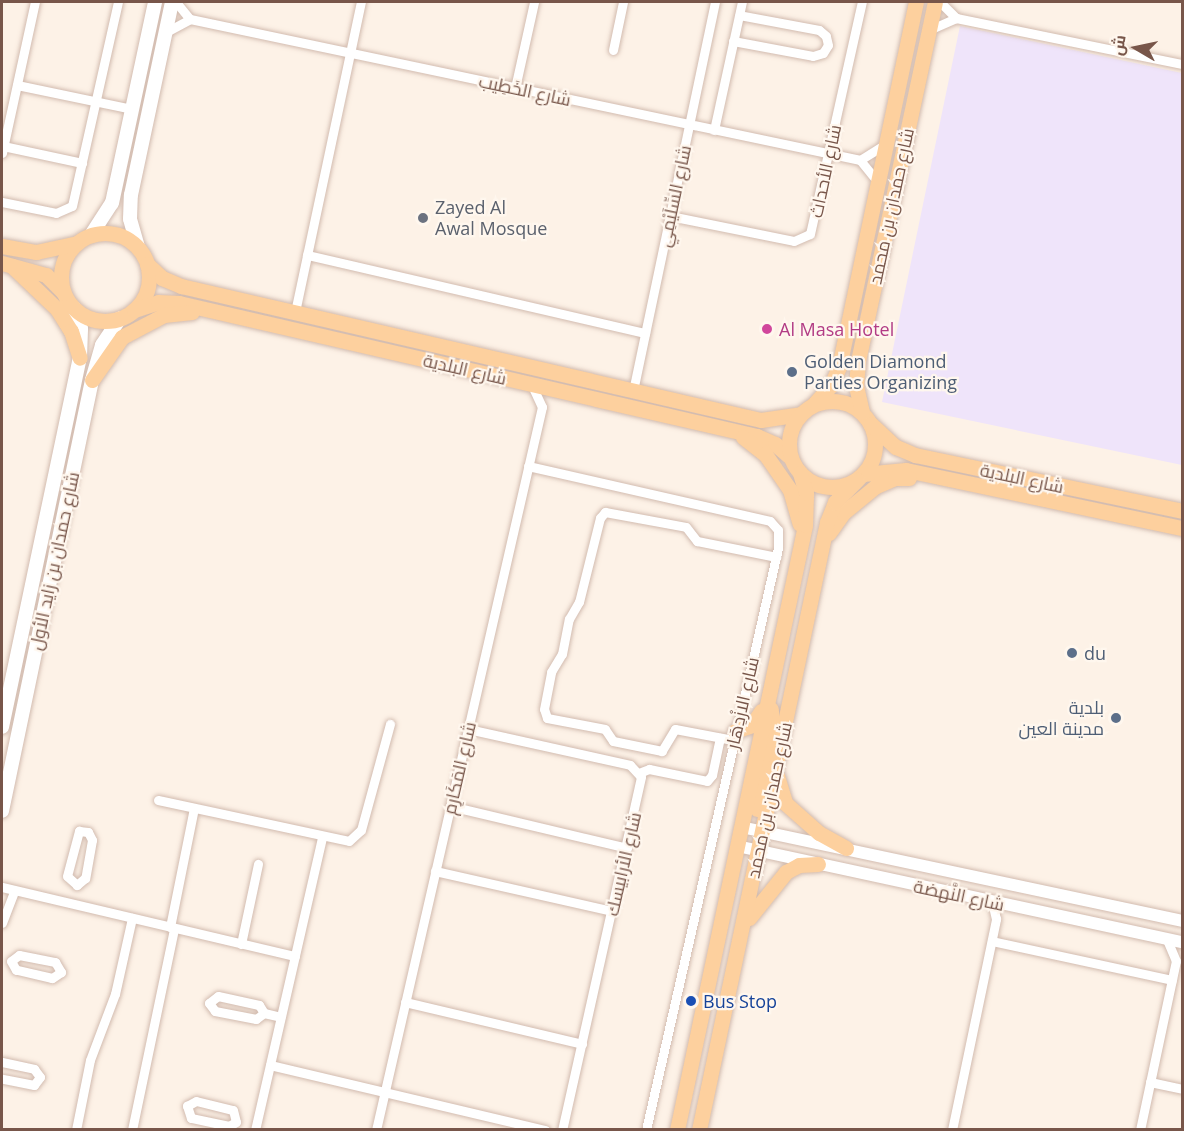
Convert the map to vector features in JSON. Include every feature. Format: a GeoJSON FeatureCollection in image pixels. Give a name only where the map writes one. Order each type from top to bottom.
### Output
{"type":"FeatureCollection","features":[{"type":"Feature","properties":{"kind":"main road"},"geometry":{"type":"LineString","coordinates":[[2,246],[36,252],[75,244],[91,235],[112,203],[155,2]]}},
{"type":"Feature","properties":{"kind":"main road"},"geometry":{"type":"LineString","coordinates":[[7,265],[46,275],[65,294],[74,308],[91,318],[127,314],[147,289],[147,264],[138,247],[130,219],[131,195],[174,2]]}},
{"type":"Feature","properties":{"kind":"main road","name":"شارع حمدان بن محمد"},"geometry":{"type":"LineString","coordinates":[[814,404],[831,385],[839,367],[916,2]]}},
{"type":"Feature","properties":{"kind":"main road","name":"شارع حمدان بن محمد"},"geometry":{"type":"LineString","coordinates":[[862,412],[856,385],[858,361],[935,2]]}},
{"type":"Feature","properties":{"kind":"main road"},"geometry":{"type":"LineString","coordinates":[[91,235],[121,236],[138,247]]}},
{"type":"Feature","properties":{"kind":"main road"},"geometry":{"type":"LineString","coordinates":[[65,294],[62,268],[75,244]]}},
{"type":"Feature","properties":{"kind":"main road","name":"شارع البلدية"},"geometry":{"type":"LineString","coordinates":[[147,264],[162,278],[181,286],[633,391],[761,420],[801,414]]}},
{"type":"Feature","properties":{"kind":"main road"},"geometry":{"type":"LineString","coordinates":[[7,265],[57,309],[71,331],[80,358]]}},
{"type":"Feature","properties":{"kind":"main road","name":"شارع البلدية"},"geometry":{"type":"LineString","coordinates":[[127,314],[169,302],[212,311],[766,439],[791,458]]}},
{"type":"Feature","properties":{"kind":"main road","name":"شارع حمدان بن زايد الأول"},"geometry":{"type":"LineString","coordinates":[[2,727],[80,358],[81,329],[74,308]]}},
{"type":"Feature","properties":{"kind":"main road"},"geometry":{"type":"LineString","coordinates":[[92,380],[114,345],[138,327],[174,313],[212,311]]}},
{"type":"Feature","properties":{"kind":"main road","name":"شارع حمدان بن زايد الأول"},"geometry":{"type":"LineString","coordinates":[[2,811],[92,380],[102,345],[127,314]]}},
{"type":"Feature","properties":{"kind":"main road"},"geometry":{"type":"LineString","coordinates":[[844,402],[862,412],[871,424],[874,456],[860,477],[833,488],[821,486],[800,473],[791,458],[791,430],[801,414],[814,404],[844,402]]}},
{"type":"Feature","properties":{"kind":"main road","name":"شارع البلدية"},"geometry":{"type":"LineString","coordinates":[[871,424],[896,447],[915,455],[1182,511]]}},
{"type":"Feature","properties":{"kind":"main road"},"geometry":{"type":"LineString","coordinates":[[730,430],[759,448],[778,471],[794,498],[801,538]]}},
{"type":"Feature","properties":{"kind":"main road","name":"شارع البلدية"},"geometry":{"type":"LineString","coordinates":[[860,477],[906,470],[1182,528]]}},
{"type":"Feature","properties":{"kind":"main road","name":"شارع حمدان بن محمد"},"geometry":{"type":"LineString","coordinates":[[699,1130],[758,851],[752,830],[767,700],[807,502],[800,473]]}},
{"type":"Feature","properties":{"kind":"main road","name":"شارع حمدان بن محمد"},"geometry":{"type":"LineString","coordinates":[[677,1130],[735,853],[752,830],[780,749],[831,511],[860,477]]}},
{"type":"Feature","properties":{"kind":"main road"},"geometry":{"type":"LineString","coordinates":[[821,553],[843,513],[876,486],[895,478],[949,479]]}},
{"type":"Feature","properties":{"kind":"main road"},"geometry":{"type":"LineString","coordinates":[[734,735],[752,725],[767,700]]}},
{"type":"Feature","properties":{"kind":"main road"},"geometry":{"type":"LineString","coordinates":[[780,749],[777,785],[785,802],[819,833],[846,848]]}},
{"type":"Feature","properties":{"kind":"main road"},"geometry":{"type":"LineString","coordinates":[[727,996],[724,968],[745,864],[735,853]]}},
{"type":"Feature","properties":{"kind":"main road"},"geometry":{"type":"LineString","coordinates":[[741,934],[757,904],[786,872],[800,865],[818,864]]}},
{"type":"Feature","properties":{"kind":"street"},"geometry":{"type":"LineString","coordinates":[[35,2],[2,149],[82,163]]}},
{"type":"Feature","properties":{"kind":"street"},"geometry":{"type":"LineString","coordinates":[[2,202],[63,213],[74,201],[118,2]]}},
{"type":"Feature","properties":{"kind":"street"},"geometry":{"type":"LineString","coordinates":[[166,32],[190,19],[174,2]]}},
{"type":"Feature","properties":{"kind":"street"},"geometry":{"type":"LineString","coordinates":[[295,312],[361,2]]}},
{"type":"Feature","properties":{"kind":"street"},"geometry":{"type":"LineString","coordinates":[[515,88],[534,2]]}},
{"type":"Feature","properties":{"kind":"street"},"geometry":{"type":"LineString","coordinates":[[613,50],[624,2]]}},
{"type":"Feature","properties":{"kind":"street","name":"شارع السِّلَيْمِي"},"geometry":{"type":"LineString","coordinates":[[633,391],[715,2]]}},
{"type":"Feature","properties":{"kind":"street","name":"شارع السِّلَيْمِي"},"geometry":{"type":"LineString","coordinates":[[714,130],[742,2]]}},
{"type":"Feature","properties":{"kind":"street","name":"شارع الأحداث"},"geometry":{"type":"LineString","coordinates":[[670,216],[803,240],[813,230],[862,2]]}},
{"type":"Feature","properties":{"kind":"street"},"geometry":{"type":"LineString","coordinates":[[940,2],[956,18],[1182,64]]}},
{"type":"Feature","properties":{"kind":"street"},"geometry":{"type":"LineString","coordinates":[[734,41],[813,56],[823,53],[828,45],[826,36],[819,30],[739,15]]}},
{"type":"Feature","properties":{"kind":"street"},"geometry":{"type":"LineString","coordinates":[[929,30],[956,18]]}},
{"type":"Feature","properties":{"kind":"street","name":"شارع الخَطِيب"},"geometry":{"type":"LineString","coordinates":[[190,19],[860,160]]}},
{"type":"Feature","properties":{"kind":"street"},"geometry":{"type":"LineString","coordinates":[[17,85],[132,109]]}},
{"type":"Feature","properties":{"kind":"street"},"geometry":{"type":"LineString","coordinates":[[878,183],[860,160],[886,143]]}},
{"type":"Feature","properties":{"kind":"street"},"geometry":{"type":"LineString","coordinates":[[307,255],[645,333]]}},
{"type":"Feature","properties":{"kind":"street"},"geometry":{"type":"LineString","coordinates":[[530,384],[538,391],[542,407],[563,391]]}},
{"type":"Feature","properties":{"kind":"street","name":"شارع المَكَارِم"},"geometry":{"type":"LineString","coordinates":[[376,1130],[542,407]]}},
{"type":"Feature","properties":{"kind":"street","name":"شارع الازْدِهَار"},"geometry":{"type":"LineString","coordinates":[[528,466],[770,521],[778,530],[776,557],[646,1130]]}},
{"type":"Feature","properties":{"kind":"street"},"geometry":{"type":"LineString","coordinates":[[734,735],[720,738],[675,729],[667,749],[662,751],[613,741],[605,729],[547,718],[544,710],[552,669],[562,654],[569,620],[579,602],[600,518],[605,512],[686,527],[697,541],[776,557]]}},
{"type":"Feature","properties":{"kind":"street"},"geometry":{"type":"LineString","coordinates":[[158,800],[344,842],[359,834],[390,724]]}},
{"type":"Feature","properties":{"kind":"street"},"geometry":{"type":"LineString","coordinates":[[468,729],[630,765],[639,773],[648,769],[707,781],[712,775],[720,738]]}},
{"type":"Feature","properties":{"kind":"street","name":"شارع الأرابيسك"},"geometry":{"type":"LineString","coordinates":[[562,1130],[641,787],[639,773]]}},
{"type":"Feature","properties":{"kind":"street"},"geometry":{"type":"LineString","coordinates":[[450,806],[627,848]]}},
{"type":"Feature","properties":{"kind":"street"},"geometry":{"type":"LineString","coordinates":[[132,1130],[194,808]]}},
{"type":"Feature","properties":{"kind":"street","name":"شارع النَّهضة"},"geometry":{"type":"LineString","coordinates":[[752,830],[846,848],[1182,921]]}},
{"type":"Feature","properties":{"kind":"street"},"geometry":{"type":"LineString","coordinates":[[70,904],[74,885],[85,878],[92,840],[85,831],[76,833],[71,850],[67,876],[74,885]]}},
{"type":"Feature","properties":{"kind":"street"},"geometry":{"type":"LineString","coordinates":[[237,1119],[229,1126],[193,1119],[186,1109],[196,1101],[233,1110],[237,1119],[256,1126],[322,837]]}},
{"type":"Feature","properties":{"kind":"street","name":"شارع النَّهضة"},"geometry":{"type":"LineString","coordinates":[[735,853],[758,851],[1182,942]]}},
{"type":"Feature","properties":{"kind":"street"},"geometry":{"type":"LineString","coordinates":[[241,944],[258,864]]}},
{"type":"Feature","properties":{"kind":"street"},"geometry":{"type":"LineString","coordinates":[[435,871],[612,911]]}},
{"type":"Feature","properties":{"kind":"street"},"geometry":{"type":"LineString","coordinates":[[940,890],[941,880],[950,874],[1002,883]]}},
{"type":"Feature","properties":{"kind":"street"},"geometry":{"type":"LineString","coordinates":[[2,922],[5,889],[295,956]]}},
{"type":"Feature","properties":{"kind":"street"},"geometry":{"type":"LineString","coordinates":[[952,1130],[996,919],[992,902]]}},
{"type":"Feature","properties":{"kind":"street"},"geometry":{"type":"LineString","coordinates":[[996,919],[1011,906]]}},
{"type":"Feature","properties":{"kind":"street"},"geometry":{"type":"LineString","coordinates":[[76,1130],[90,1060],[115,994],[132,918]]}},
{"type":"Feature","properties":{"kind":"street"},"geometry":{"type":"LineString","coordinates":[[1166,938],[1176,961]]}},
{"type":"Feature","properties":{"kind":"street"},"geometry":{"type":"LineString","coordinates":[[992,941],[1172,980]]}},
{"type":"Feature","properties":{"kind":"street"},"geometry":{"type":"LineString","coordinates":[[1140,1130],[1176,961],[1182,952]]}},
{"type":"Feature","properties":{"kind":"street"},"geometry":{"type":"LineString","coordinates":[[20,955],[56,962],[61,972],[52,978],[16,970],[6,960],[20,955]]}},
{"type":"Feature","properties":{"kind":"street"},"geometry":{"type":"LineString","coordinates":[[264,1013],[256,1019],[215,1011],[209,1003],[218,996],[259,1005],[264,1013],[281,1017]]}},
{"type":"Feature","properties":{"kind":"street"},"geometry":{"type":"LineString","coordinates":[[405,1002],[582,1044]]}},
{"type":"Feature","properties":{"kind":"street"},"geometry":{"type":"LineString","coordinates":[[2,1062],[34,1069],[40,1077],[34,1085],[2,1079]]}},
{"type":"Feature","properties":{"kind":"street"},"geometry":{"type":"LineString","coordinates":[[270,1065],[545,1130]]}},
{"type":"Feature","properties":{"kind":"street"},"geometry":{"type":"LineString","coordinates":[[1150,1083],[1182,1089]]}},
{"type":"Feature","properties":{"kind":"shaded area"},"geometry":{"type":"Polygon","coordinates":[[[960,26],[1182,73],[1182,465],[882,402],[960,26]]]}},
{"type":"Feature","properties":{"kind":"place","name":"Zayed Al Awal Mosque"},"geometry":{"type":"Point","coordinates":[423,218]}},
{"type":"Feature","properties":{"kind":"place","name":"Al Masa Hotel"},"geometry":{"type":"Point","coordinates":[767,329]}},
{"type":"Feature","properties":{"kind":"place","name":"Golden Diamond Parties Organizing"},"geometry":{"type":"Point","coordinates":[792,372]}},
{"type":"Feature","properties":{"kind":"place","name":"du"},"geometry":{"type":"Point","coordinates":[1072,653]}},
{"type":"Feature","properties":{"kind":"place","name":"بلدية مدينة العين"},"geometry":{"type":"Point","coordinates":[1116,718]}},
{"type":"Feature","properties":{"kind":"place","name":"Bus Stop"},"geometry":{"type":"Point","coordinates":[691,1001]}}]}
